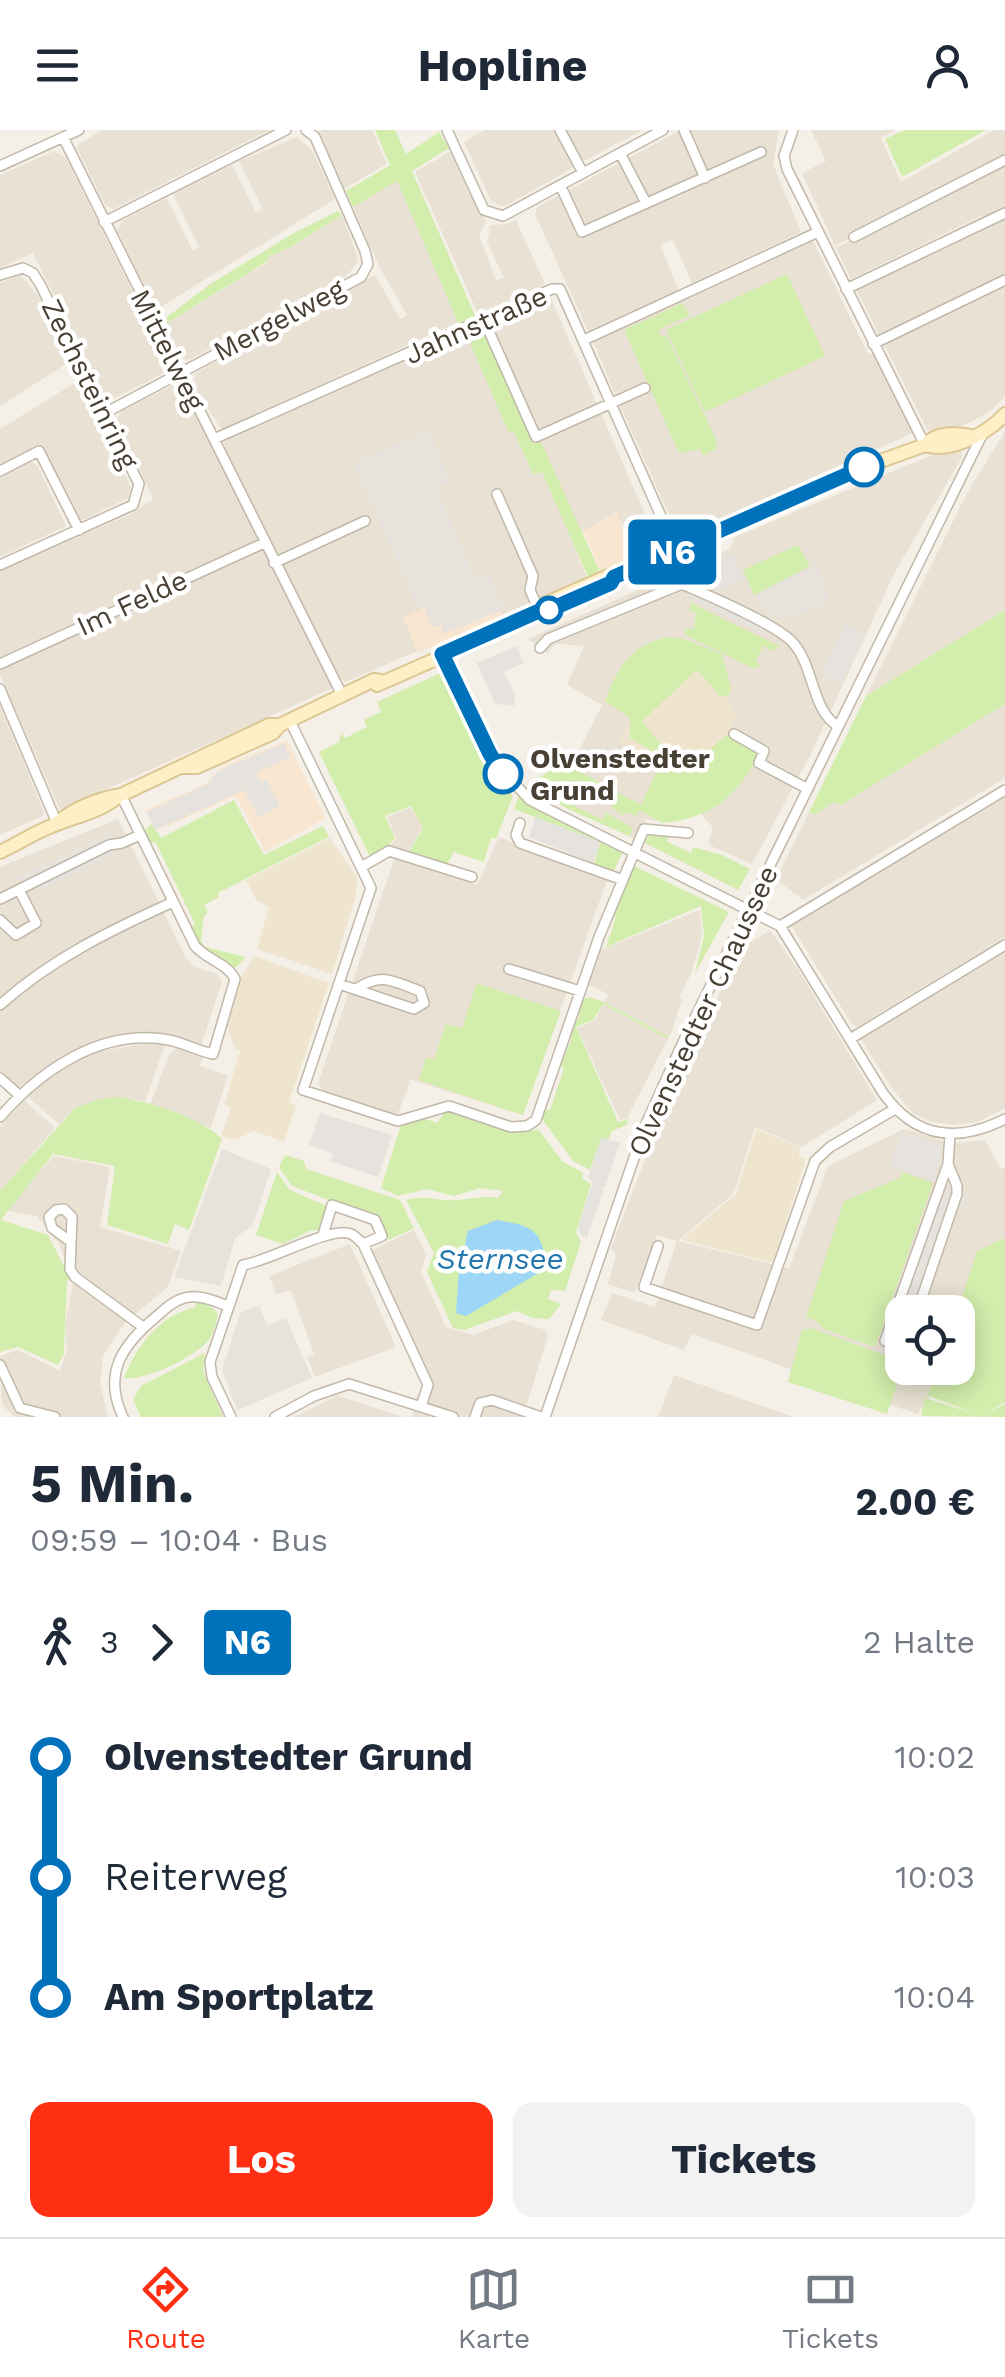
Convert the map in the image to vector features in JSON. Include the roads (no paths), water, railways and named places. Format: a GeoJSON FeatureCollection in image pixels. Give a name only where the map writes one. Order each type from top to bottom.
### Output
{"type":"FeatureCollection","features":[{"type":"Feature","properties":{"kind":"main road"},"geometry":{"type":"LineString","coordinates":[[0,852],[57,823],[70,812],[122,794],[211,750],[347,696],[374,680],[380,681],[539,611],[544,604],[608,576],[614,577],[925,444],[931,438],[954,433],[976,435],[1005,414]]}},
{"type":"Feature","properties":{"kind":"main road"},"geometry":{"type":"LineString","coordinates":[[0,843],[30,835]]}},
{"type":"Feature","properties":{"kind":"street"},"geometry":{"type":"LineString","coordinates":[[0,166],[79,130]]}},
{"type":"Feature","properties":{"kind":"street"},"geometry":{"type":"LineString","coordinates":[[104,222],[286,130]]}},
{"type":"Feature","properties":{"kind":"street","name":"Mergelweg"},"geometry":{"type":"LineString","coordinates":[[105,413],[361,277],[368,264],[315,137],[306,130]]}},
{"type":"Feature","properties":{"kind":"street"},"geometry":{"type":"LineString","coordinates":[[447,130],[484,210],[503,216],[661,130]]}},
{"type":"Feature","properties":{"kind":"street"},"geometry":{"type":"LineString","coordinates":[[560,130],[584,172]]}},
{"type":"Feature","properties":{"kind":"street"},"geometry":{"type":"LineString","coordinates":[[684,130],[706,178]]}},
{"type":"Feature","properties":{"kind":"street"},"geometry":{"type":"LineString","coordinates":[[793,130],[785,163],[925,444]]}},
{"type":"Feature","properties":{"kind":"street","name":"Mittelweg"},"geometry":{"type":"LineString","coordinates":[[63,137],[274,563],[347,696]]}},
{"type":"Feature","properties":{"kind":"street"},"geometry":{"type":"LineString","coordinates":[[620,152],[646,203]]}},
{"type":"Feature","properties":{"kind":"street"},"geometry":{"type":"LineString","coordinates":[[560,185],[582,232],[761,152]]}},
{"type":"Feature","properties":{"kind":"street"},"geometry":{"type":"LineString","coordinates":[[854,238],[1005,160]]}},
{"type":"Feature","properties":{"kind":"street"},"geometry":{"type":"LineString","coordinates":[[846,289],[1005,213]]}},
{"type":"Feature","properties":{"kind":"street"},"geometry":{"type":"LineString","coordinates":[[676,550],[584,340],[818,232]]}},
{"type":"Feature","properties":{"kind":"street","name":"Zechsteinring"},"geometry":{"type":"LineString","coordinates":[[0,275],[23,268],[33,273],[139,484],[133,505],[0,565]]}},
{"type":"Feature","properties":{"kind":"street"},"geometry":{"type":"LineString","coordinates":[[873,344],[1005,280]]}},
{"type":"Feature","properties":{"kind":"street","name":"Jahnstraße"},"geometry":{"type":"LineString","coordinates":[[214,438],[552,289],[560,288],[584,340]]}},
{"type":"Feature","properties":{"kind":"street"},"geometry":{"type":"LineString","coordinates":[[484,320],[536,437],[645,388]]}},
{"type":"Feature","properties":{"kind":"street","name":"Olvenstedter Chaussee"},"geometry":{"type":"LineString","coordinates":[[543,1417],[646,1126],[683,1042],[976,435]]}},
{"type":"Feature","properties":{"kind":"street"},"geometry":{"type":"LineString","coordinates":[[0,471],[38,450],[80,530]]}},
{"type":"Feature","properties":{"kind":"street"},"geometry":{"type":"LineString","coordinates":[[497,494],[532,576],[530,590],[539,611]]}},
{"type":"Feature","properties":{"kind":"street"},"geometry":{"type":"LineString","coordinates":[[274,563],[365,521]]}},
{"type":"Feature","properties":{"kind":"street","name":"Im Felde"},"geometry":{"type":"LineString","coordinates":[[0,664],[264,543]]}},
{"type":"Feature","properties":{"kind":"street"},"geometry":{"type":"LineString","coordinates":[[540,648],[548,639],[682,584],[791,640],[808,668],[824,715],[838,726]]}},
{"type":"Feature","properties":{"kind":"street"},"geometry":{"type":"LineString","coordinates":[[442,654],[490,754],[511,783],[539,806],[780,926],[896,1108],[917,1125],[950,1135],[980,1130],[1005,1119]]}},
{"type":"Feature","properties":{"kind":"street"},"geometry":{"type":"LineString","coordinates":[[0,689],[57,823]]}},
{"type":"Feature","properties":{"kind":"street"},"geometry":{"type":"LineString","coordinates":[[285,723],[363,866],[371,888],[303,1090],[398,1121],[449,1106],[512,1126],[527,1126],[536,1120],[580,991],[644,829],[688,833]]}},
{"type":"Feature","properties":{"kind":"street"},"geometry":{"type":"LineString","coordinates":[[734,734],[764,751],[760,763],[808,789]]}},
{"type":"Feature","properties":{"kind":"street"},"geometry":{"type":"LineString","coordinates":[[780,926],[1005,790]]}},
{"type":"Feature","properties":{"kind":"street"},"geometry":{"type":"LineString","coordinates":[[0,1116],[44,1074],[71,1057],[112,1043],[150,1038],[171,1040],[213,1054],[235,979],[230,969],[205,958],[195,946],[122,794]]}},
{"type":"Feature","properties":{"kind":"street"},"geometry":{"type":"LineString","coordinates":[[520,823],[516,835],[520,843],[623,880]]}},
{"type":"Feature","properties":{"kind":"street"},"geometry":{"type":"LineString","coordinates":[[2,896],[109,844],[140,835]]}},
{"type":"Feature","properties":{"kind":"street"},"geometry":{"type":"LineString","coordinates":[[363,866],[389,851],[472,877]]}},
{"type":"Feature","properties":{"kind":"street"},"geometry":{"type":"LineString","coordinates":[[0,920],[16,935],[36,922],[19,890]]}},
{"type":"Feature","properties":{"kind":"street"},"geometry":{"type":"LineString","coordinates":[[0,1005],[79,948],[173,902]]}},
{"type":"Feature","properties":{"kind":"street"},"geometry":{"type":"LineString","coordinates":[[850,1039],[1005,944]]}},
{"type":"Feature","properties":{"kind":"street"},"geometry":{"type":"LineString","coordinates":[[509,969],[580,991]]}},
{"type":"Feature","properties":{"kind":"street"},"geometry":{"type":"LineString","coordinates":[[339,984],[414,1009],[424,1002],[420,991],[381,978],[371,979],[356,989]]}},
{"type":"Feature","properties":{"kind":"street"},"geometry":{"type":"LineString","coordinates":[[0,1078],[19,1095]]}},
{"type":"Feature","properties":{"kind":"street"},"geometry":{"type":"LineString","coordinates":[[658,1246],[644,1287],[757,1325],[815,1161],[830,1147],[896,1108]]}},
{"type":"Feature","properties":{"kind":"street"},"geometry":{"type":"LineString","coordinates":[[901,1295],[948,1164],[950,1135]]}},
{"type":"Feature","properties":{"kind":"street"},"geometry":{"type":"LineString","coordinates":[[924,1295],[957,1194],[948,1164]]}},
{"type":"Feature","properties":{"kind":"street"},"geometry":{"type":"LineString","coordinates":[[324,1235],[332,1205],[375,1220],[382,1236],[364,1244]]}},
{"type":"Feature","properties":{"kind":"street"},"geometry":{"type":"LineString","coordinates":[[231,1417],[212,1378],[210,1362],[243,1265],[272,1259],[338,1232],[353,1234],[364,1244],[428,1385],[421,1406]]}},
{"type":"Feature","properties":{"kind":"street"},"geometry":{"type":"LineString","coordinates":[[71,1242],[70,1270],[74,1276],[143,1327]]}},
{"type":"Feature","properties":{"kind":"street"},"geometry":{"type":"LineString","coordinates":[[119,1416],[114,1379],[122,1352],[143,1327],[186,1297],[196,1296],[228,1306]]}},
{"type":"Feature","properties":{"kind":"street"},"geometry":{"type":"LineString","coordinates":[[0,1365],[4,1387],[22,1410],[55,1417]]}},
{"type":"Feature","properties":{"kind":"street"},"geometry":{"type":"LineString","coordinates":[[275,1417],[314,1396],[349,1384],[453,1417]]}},
{"type":"Feature","properties":{"kind":"street"},"geometry":{"type":"LineString","coordinates":[[475,1417],[480,1403],[492,1400],[543,1417]]}},
{"type":"Feature","properties":{"kind":"water","name":"Sternsee"},"geometry":{"type":"Polygon","coordinates":[[[497,1220],[534,1232],[542,1245],[547,1268],[466,1316],[456,1313],[459,1271],[468,1231],[497,1220]]]}},
{"type":"Feature","properties":{"kind":"place","name":"Olvenstedter Grund"},"geometry":{"type":"Point","coordinates":[503,774]}}]}
